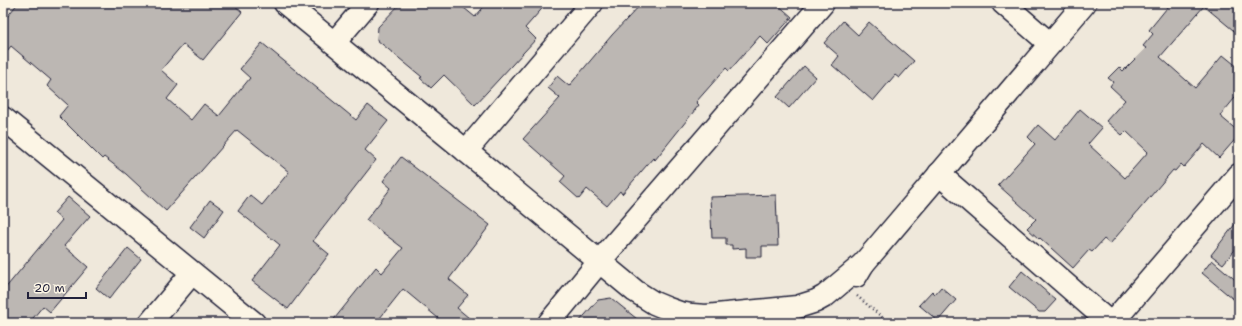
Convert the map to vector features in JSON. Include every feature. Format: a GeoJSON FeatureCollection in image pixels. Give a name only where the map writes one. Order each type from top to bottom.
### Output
{"type":"FeatureCollection","features":[{"type":"Feature","properties":{"kind":"street"},"geometry":{"type":"LineString","coordinates":[[285,3],[635,291],[654,302],[680,313],[747,319],[797,319],[809,316],[831,305],[848,289],[863,264],[1085,3]]}},
{"type":"Feature","properties":{"kind":"street"},"geometry":{"type":"LineString","coordinates":[[334,43],[368,3]]}},
{"type":"Feature","properties":{"kind":"street"},"geometry":{"type":"LineString","coordinates":[[466,151],[592,3]]}},
{"type":"Feature","properties":{"kind":"street"},"geometry":{"type":"LineString","coordinates":[[549,323],[599,262],[823,3]]}},
{"type":"Feature","properties":{"kind":"street"},"geometry":{"type":"LineString","coordinates":[[1003,3],[1050,44]]}},
{"type":"Feature","properties":{"kind":"street"},"geometry":{"type":"LineString","coordinates":[[3,118],[254,323]]}},
{"type":"Feature","properties":{"kind":"street"},"geometry":{"type":"LineString","coordinates":[[938,174],[1111,323],[1239,175]]}},
{"type":"Feature","properties":{"kind":"street"},"geometry":{"type":"LineString","coordinates":[[747,319],[816,301],[832,291],[863,264]]}},
{"type":"Feature","properties":{"kind":"street"},"geometry":{"type":"LineString","coordinates":[[150,323],[192,273]]}},
{"type":"Feature","properties":{"kind":"street"},"geometry":{"type":"LineString","coordinates":[[635,291],[650,308],[662,316],[680,323]]}},
{"type":"Feature","properties":{"kind":"path"},"geometry":{"type":"LineString","coordinates":[[848,289],[889,323]]}},
{"type":"Feature","properties":{"kind":"building"},"geometry":{"type":"Polygon","coordinates":[[[18,3],[232,3],[242,12],[203,60],[183,44],[161,70],[178,85],[167,99],[191,120],[204,104],[219,116],[250,78],[240,69],[262,43],[356,120],[368,105],[388,121],[365,150],[376,160],[313,241],[329,254],[288,309],[252,281],[280,245],[238,211],[250,195],[262,205],[289,172],[237,130],[166,211],[126,174],[104,157],[102,159],[59,116],[68,105],[47,86],[51,80],[11,46],[3,56],[3,22],[18,3]]]}},
{"type":"Feature","properties":{"kind":"building"},"geometry":{"type":"Polygon","coordinates":[[[401,3],[458,3],[475,17],[487,3],[547,3],[525,28],[536,39],[475,105],[444,75],[431,88],[420,78],[422,77],[377,40],[378,27],[401,3]]]}},
{"type":"Feature","properties":{"kind":"building"},"geometry":{"type":"Polygon","coordinates":[[[642,3],[776,3],[792,17],[768,44],[760,36],[729,71],[726,68],[696,102],[699,105],[655,160],[653,158],[622,194],[620,191],[607,206],[587,189],[579,199],[560,182],[565,176],[523,139],[560,98],[548,88],[557,76],[569,86],[612,35],[642,3]]]}},
{"type":"Feature","properties":{"kind":"building"},"geometry":{"type":"Polygon","coordinates":[[[1171,3],[1239,3],[1239,35],[1204,6],[1160,57],[1195,88],[1223,55],[1239,68],[1239,93],[1220,116],[1239,132],[1239,135],[1219,158],[1204,144],[1184,167],[1181,164],[1175,171],[1173,170],[1110,244],[1104,239],[1092,252],[1089,250],[1073,268],[1027,228],[1036,219],[998,185],[1035,144],[1028,137],[1038,125],[1055,140],[1080,109],[1102,128],[1088,144],[1125,178],[1148,152],[1126,131],[1122,135],[1106,121],[1125,100],[1110,86],[1113,82],[1108,78],[1119,67],[1123,71],[1146,48],[1143,46],[1153,34],[1149,30],[1171,3]]]}},
{"type":"Feature","properties":{"kind":"building"},"geometry":{"type":"Polygon","coordinates":[[[843,21],[858,35],[869,22],[914,61],[899,78],[895,75],[873,101],[832,65],[839,56],[824,43],[843,21]]]}},
{"type":"Feature","properties":{"kind":"building"},"geometry":{"type":"Polygon","coordinates":[[[804,66],[816,77],[789,108],[777,97],[804,66]]]}},
{"type":"Feature","properties":{"kind":"building"},"geometry":{"type":"Polygon","coordinates":[[[401,157],[490,225],[449,279],[468,295],[457,308],[475,323],[444,323],[403,289],[376,323],[331,323],[376,267],[382,273],[403,248],[366,220],[391,188],[383,181],[401,157]]]}},
{"type":"Feature","properties":{"kind":"building"},"geometry":{"type":"Polygon","coordinates":[[[776,195],[778,246],[762,246],[762,257],[746,257],[746,248],[732,249],[732,245],[726,245],[726,238],[712,238],[710,197],[776,195]]]}},
{"type":"Feature","properties":{"kind":"building"},"geometry":{"type":"Polygon","coordinates":[[[68,197],[90,216],[64,246],[88,267],[50,312],[43,306],[29,323],[3,323],[3,291],[62,220],[54,213],[68,197]]]}},
{"type":"Feature","properties":{"kind":"building"},"geometry":{"type":"Polygon","coordinates":[[[210,200],[224,210],[204,238],[190,227],[210,200]]]}},
{"type":"Feature","properties":{"kind":"building"},"geometry":{"type":"Polygon","coordinates":[[[1239,219],[1239,245],[1223,264],[1211,255],[1239,219]]]}},
{"type":"Feature","properties":{"kind":"building"},"geometry":{"type":"Polygon","coordinates":[[[128,248],[141,259],[109,299],[96,288],[128,248]]]}},
{"type":"Feature","properties":{"kind":"building"},"geometry":{"type":"Polygon","coordinates":[[[1212,260],[1239,283],[1239,304],[1202,273],[1212,260]]]}},
{"type":"Feature","properties":{"kind":"building"},"geometry":{"type":"Polygon","coordinates":[[[1022,271],[1056,300],[1045,312],[1039,312],[1009,287],[1022,271]]]}},
{"type":"Feature","properties":{"kind":"building"},"geometry":{"type":"Polygon","coordinates":[[[941,287],[956,300],[938,321],[919,305],[932,291],[935,294],[941,287]]]}},
{"type":"Feature","properties":{"kind":"building"},"geometry":{"type":"Polygon","coordinates":[[[611,298],[642,323],[578,323],[598,300],[611,298]]]}}]}
